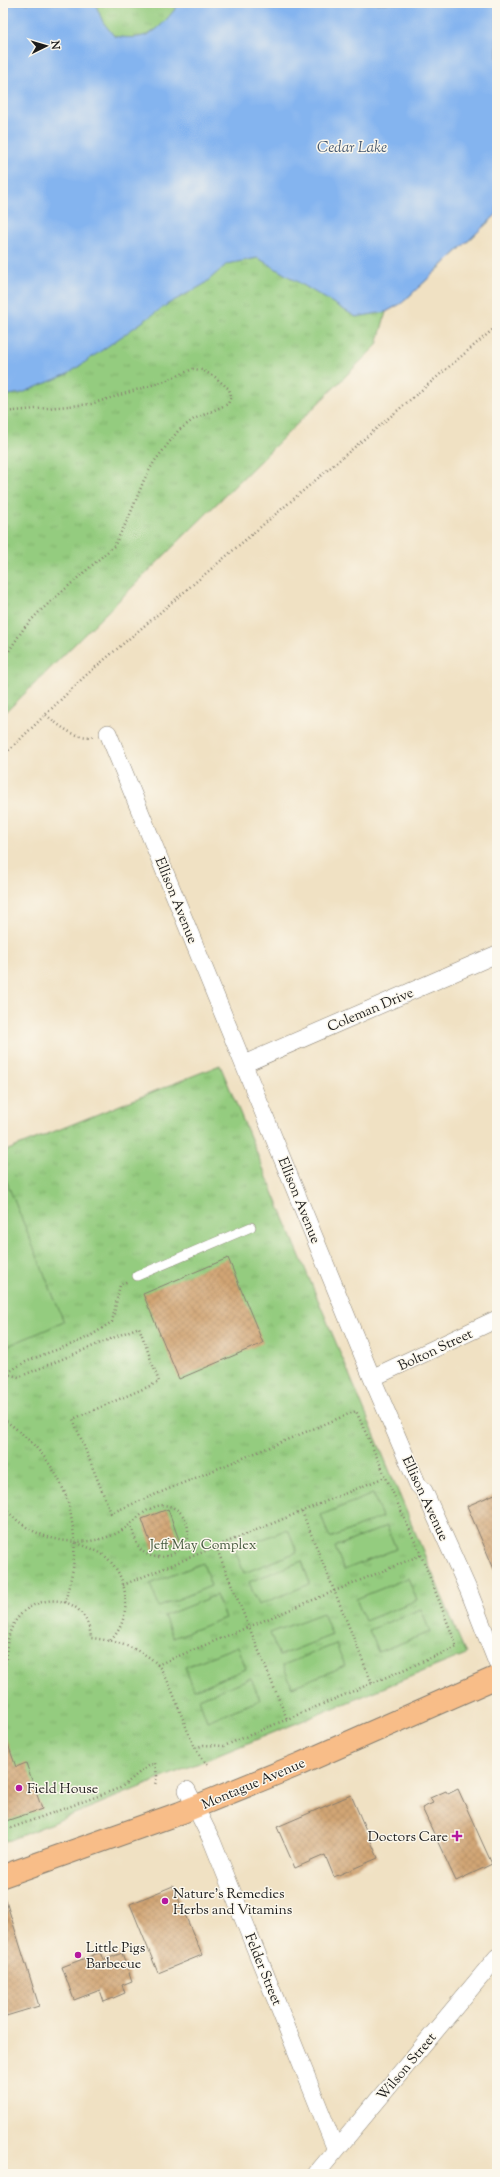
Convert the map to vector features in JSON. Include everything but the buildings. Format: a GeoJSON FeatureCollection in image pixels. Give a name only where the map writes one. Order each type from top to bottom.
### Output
{"type":"FeatureCollection","features":[{"type":"Feature","properties":{"kind":"main road","name":"Montague Avenue"},"geometry":{"type":"LineString","coordinates":[[3,1876],[191,1799],[292,1767],[497,1677]]}},
{"type":"Feature","properties":{"kind":"street","name":"Ellison Avenue"},"geometry":{"type":"LineString","coordinates":[[108,733],[372,1378],[418,1485],[424,1491],[468,1589],[497,1663]]}},
{"type":"Feature","properties":{"kind":"street","name":"Coleman Drive"},"geometry":{"type":"LineString","coordinates":[[244,1064],[497,954]]}},
{"type":"Feature","properties":{"kind":"street","name":"Bolton Street"},"geometry":{"type":"LineString","coordinates":[[372,1378],[497,1319]]}},
{"type":"Feature","properties":{"kind":"street","name":"Felder Street"},"geometry":{"type":"LineString","coordinates":[[191,1799],[212,1841],[336,2150]]}},
{"type":"Feature","properties":{"kind":"street","name":"Wilson Street"},"geometry":{"type":"LineString","coordinates":[[316,2174],[497,1958]]}},
{"type":"Feature","properties":{"kind":"lane"},"geometry":{"type":"LineString","coordinates":[[137,1276],[251,1227]]}},
{"type":"Feature","properties":{"kind":"path"},"geometry":{"type":"LineString","coordinates":[[3,756],[84,678],[497,326]]}},
{"type":"Feature","properties":{"kind":"path"},"geometry":{"type":"LineString","coordinates":[[3,412],[91,404],[165,381],[193,369],[202,370],[215,377],[229,389],[231,396],[228,404],[194,419],[178,431],[154,462],[144,480],[129,517],[114,546],[39,612],[24,628],[3,660]]}},
{"type":"Feature","properties":{"kind":"path"},"geometry":{"type":"LineString","coordinates":[[46,714],[67,731],[81,736],[88,738],[108,733]]}},
{"type":"Feature","properties":{"kind":"path"},"geometry":{"type":"LineString","coordinates":[[3,1379],[4,1374],[20,1365],[85,1339],[112,1322],[120,1285],[137,1276]]}},
{"type":"Feature","properties":{"kind":"path"},"geometry":{"type":"LineString","coordinates":[[4,1374],[19,1377],[139,1327],[159,1382],[73,1420],[111,1513],[356,1411],[421,1555],[457,1647],[224,1746],[204,1745],[195,1748]]}},
{"type":"Feature","properties":{"kind":"path"},"geometry":{"type":"LineString","coordinates":[[3,1419],[31,1441],[55,1474],[64,1491],[75,1542],[73,1569],[66,1603]]}},
{"type":"Feature","properties":{"kind":"path"},"geometry":{"type":"LineString","coordinates":[[123,1585],[385,1477]]}},
{"type":"Feature","properties":{"kind":"path"},"geometry":{"type":"LineString","coordinates":[[75,1542],[100,1539],[115,1534],[131,1525],[139,1515],[155,1506],[166,1504],[180,1512],[187,1522],[186,1543],[180,1551],[163,1557],[152,1556],[142,1552],[136,1543],[131,1525]]}},
{"type":"Feature","properties":{"kind":"path"},"geometry":{"type":"LineString","coordinates":[[3,1505],[11,1516],[28,1528],[46,1536],[75,1542],[97,1551],[114,1565],[123,1585],[126,1604],[125,1616],[118,1634],[110,1641]]}},
{"type":"Feature","properties":{"kind":"path"},"geometry":{"type":"LineString","coordinates":[[302,1512],[372,1683]]}},
{"type":"Feature","properties":{"kind":"path"},"geometry":{"type":"LineString","coordinates":[[216,1547],[287,1719]]}},
{"type":"Feature","properties":{"kind":"path"},"geometry":{"type":"LineString","coordinates":[[157,1666],[421,1555]]}},
{"type":"Feature","properties":{"kind":"path"},"geometry":{"type":"LineString","coordinates":[[3,1666],[7,1660],[5,1649],[6,1634],[13,1621],[24,1609],[38,1601],[51,1600],[66,1603],[84,1617],[90,1628],[91,1638],[110,1641],[143,1653],[157,1666],[172,1692],[198,1755],[210,1765]]}},
{"type":"Feature","properties":{"kind":"path"},"geometry":{"type":"LineString","coordinates":[[3,1831],[120,1788],[132,1780],[147,1766],[155,1764],[157,1776],[155,1785]]}},
{"type":"Feature","properties":{"kind":"green space","name":"Cedar Lake"},"geometry":{"type":"Polygon","coordinates":[[[3,3],[497,3],[497,214],[402,303],[386,312],[377,345],[3,715],[3,3]]]}},
{"type":"Feature","properties":{"kind":"green space","name":"Jeff May Complex"},"geometry":{"type":"Polygon","coordinates":[[[220,1065],[466,1654],[3,1843],[3,1152],[220,1065]]]}},
{"type":"Feature","properties":{"kind":"green space"},"geometry":{"type":"Polygon","coordinates":[[[3,1173],[64,1322],[3,1348],[3,1173]]]}},
{"type":"Feature","properties":{"kind":"green space"},"geometry":{"type":"Polygon","coordinates":[[[373,1494],[382,1517],[330,1538],[321,1515],[373,1494]]]}},
{"type":"Feature","properties":{"kind":"green space"},"geometry":{"type":"Polygon","coordinates":[[[387,1526],[396,1549],[344,1570],[335,1547],[387,1526]]]}},
{"type":"Feature","properties":{"kind":"green space"},"geometry":{"type":"Polygon","coordinates":[[[288,1529],[297,1552],[244,1573],[235,1550],[288,1529]]]}},
{"type":"Feature","properties":{"kind":"green space"},"geometry":{"type":"Polygon","coordinates":[[[302,1561],[310,1584],[258,1605],[249,1582],[302,1561]]]}},
{"type":"Feature","properties":{"kind":"green space"},"geometry":{"type":"Polygon","coordinates":[[[203,1563],[211,1586],[159,1607],[150,1584],[203,1563]]]}},
{"type":"Feature","properties":{"kind":"green space"},"geometry":{"type":"Polygon","coordinates":[[[408,1578],[417,1600],[365,1621],[356,1599],[408,1578]]]}},
{"type":"Feature","properties":{"kind":"green space"},"geometry":{"type":"Polygon","coordinates":[[[216,1595],[225,1618],[173,1638],[164,1616],[216,1595]]]}},
{"type":"Feature","properties":{"kind":"green space"},"geometry":{"type":"Polygon","coordinates":[[[421,1609],[430,1632],[378,1652],[369,1630],[421,1609]]]}},
{"type":"Feature","properties":{"kind":"green space"},"geometry":{"type":"Polygon","coordinates":[[[323,1613],[332,1635],[279,1656],[270,1633],[323,1613]]]}},
{"type":"Feature","properties":{"kind":"green space"},"geometry":{"type":"Polygon","coordinates":[[[336,1644],[345,1666],[292,1687],[283,1665],[336,1644]]]}},
{"type":"Feature","properties":{"kind":"green space"},"geometry":{"type":"Polygon","coordinates":[[[238,1646],[246,1669],[194,1690],[185,1667],[238,1646]]]}},
{"type":"Feature","properties":{"kind":"green space"},"geometry":{"type":"Polygon","coordinates":[[[251,1678],[260,1700],[207,1721],[199,1699],[251,1678]]]}},
{"type":"Feature","properties":{"kind":"water","name":"Cedar Lake"},"geometry":{"type":"Polygon","coordinates":[[[3,3],[95,3],[103,22],[114,36],[137,37],[153,32],[166,20],[180,3],[497,3],[497,214],[402,303],[386,312],[356,317],[258,258],[227,264],[203,285],[168,304],[68,374],[22,393],[3,396],[3,3]]]}},
{"type":"Feature","properties":{"kind":"place","name":"Field House"},"geometry":{"type":"Point","coordinates":[19,1788]}},
{"type":"Feature","properties":{"kind":"place","name":"Doctors Care"},"geometry":{"type":"Point","coordinates":[457,1836]}},
{"type":"Feature","properties":{"kind":"place","name":"Nature's Remedies Herbs and Vitamins"},"geometry":{"type":"Point","coordinates":[165,1901]}},
{"type":"Feature","properties":{"kind":"place","name":"Little Pigs Barbecue"},"geometry":{"type":"Point","coordinates":[78,1955]}}]}
